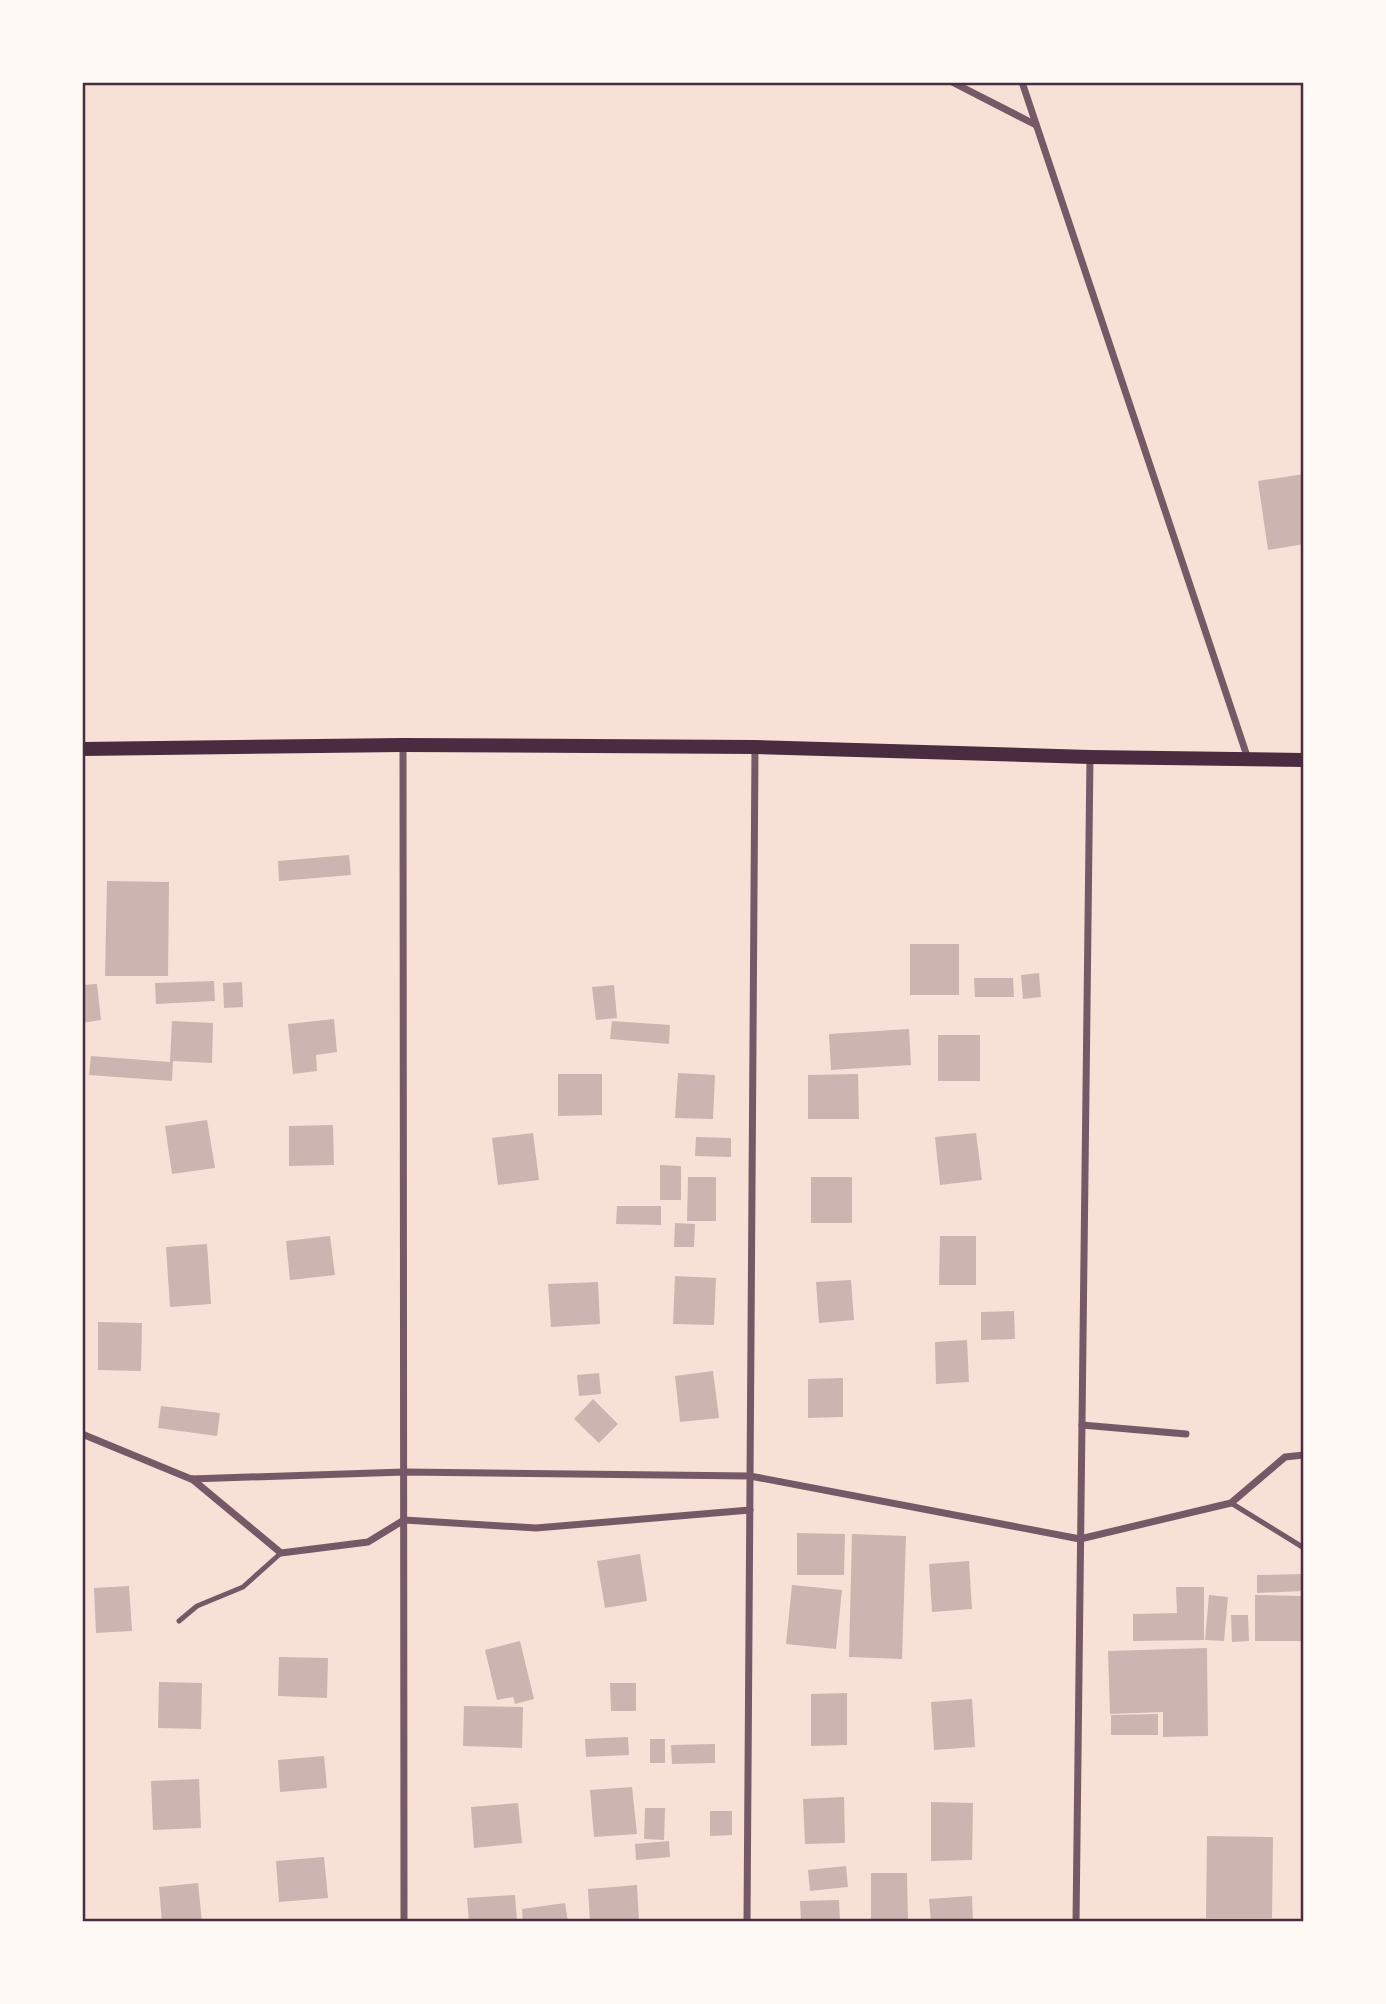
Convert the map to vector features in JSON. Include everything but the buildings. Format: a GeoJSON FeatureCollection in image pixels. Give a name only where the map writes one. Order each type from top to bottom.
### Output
{"type":"FeatureCollection","features":[{"type":"Feature","properties":{"kind":"main road"},"geometry":{"type":"LineString","coordinates":[[82,750],[403,745],[755,747],[1304,760]]}},
{"type":"Feature","properties":{"kind":"street"},"geometry":{"type":"LineString","coordinates":[[952,82],[1036,125]]}},
{"type":"Feature","properties":{"kind":"street"},"geometry":{"type":"LineString","coordinates":[[1022,82],[1248,759]]}},
{"type":"Feature","properties":{"kind":"street"},"geometry":{"type":"LineString","coordinates":[[403,745],[404,1922]]}},
{"type":"Feature","properties":{"kind":"street"},"geometry":{"type":"LineString","coordinates":[[747,1922],[755,747]]}},
{"type":"Feature","properties":{"kind":"street"},"geometry":{"type":"LineString","coordinates":[[1076,1922],[1090,757]]}},
{"type":"Feature","properties":{"kind":"street"},"geometry":{"type":"LineString","coordinates":[[1082,1424],[1186,1434]]}},
{"type":"Feature","properties":{"kind":"street"},"geometry":{"type":"LineString","coordinates":[[82,1434],[191,1479],[281,1553],[368,1542],[404,1520],[536,1528],[750,1510]]}},
{"type":"Feature","properties":{"kind":"street"},"geometry":{"type":"LineString","coordinates":[[191,1479],[404,1472],[750,1476],[1080,1539],[1231,1503],[1284,1457],[1304,1455]]}},
{"type":"Feature","properties":{"kind":"lane"},"geometry":{"type":"LineString","coordinates":[[1231,1503],[1304,1548]]}},
{"type":"Feature","properties":{"kind":"lane"},"geometry":{"type":"LineString","coordinates":[[179,1621],[197,1606],[243,1587],[281,1553]]}}]}
